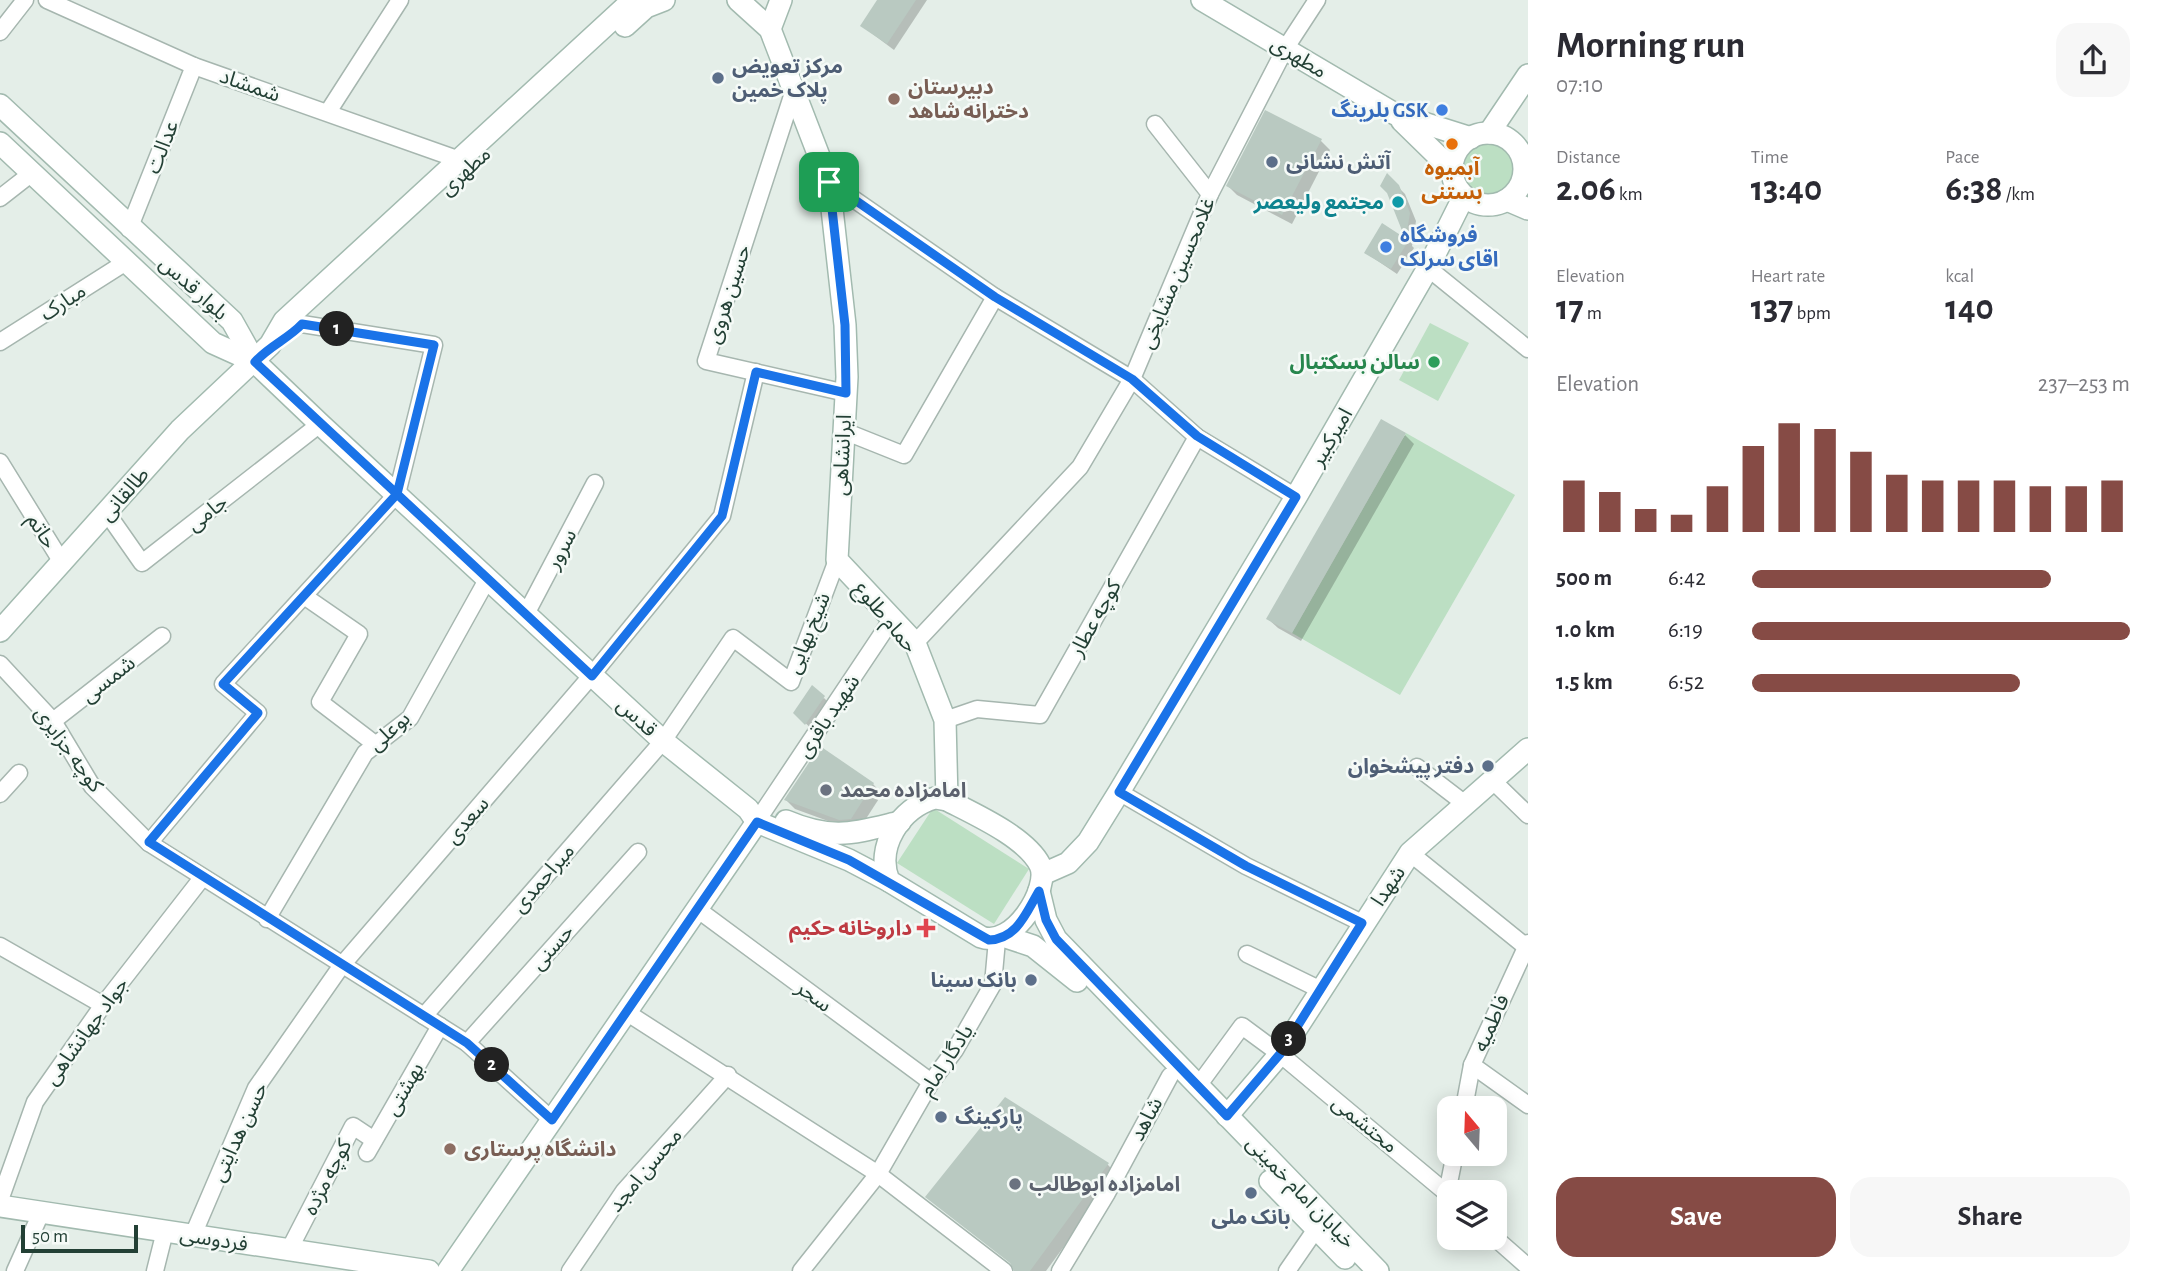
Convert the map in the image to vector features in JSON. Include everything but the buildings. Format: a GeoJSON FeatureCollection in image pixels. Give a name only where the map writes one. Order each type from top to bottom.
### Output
{"type":"FeatureCollection","features":[{"type":"Feature","properties":{"kind":"main road","name":"مطهری"},"geometry":{"type":"LineString","coordinates":[[270,345],[293,334],[464,162],[633,0]]}},
{"type":"Feature","properties":{"kind":"main road","name":"مطهری"},"geometry":{"type":"LineString","coordinates":[[255,362],[270,345],[284,321],[464,162],[646,7],[664,0]]}},
{"type":"Feature","properties":{"kind":"main road"},"geometry":{"type":"LineString","coordinates":[[738,0],[770,29],[781,0]]}},
{"type":"Feature","properties":{"kind":"main road","name":"مطهری"},"geometry":{"type":"LineString","coordinates":[[1202,0],[1395,114],[1442,160],[1453,176]]}},
{"type":"Feature","properties":{"kind":"main road","name":"ایرانشاهی"},"geometry":{"type":"LineString","coordinates":[[770,29],[829,182],[845,325],[846,393],[836,560]]}},
{"type":"Feature","properties":{"kind":"main road"},"geometry":{"type":"LineString","coordinates":[[1528,75],[1480,136],[1456,154],[1453,176],[1464,196],[1485,205],[1507,200],[1528,209]]}},
{"type":"Feature","properties":{"kind":"main road","name":"بلوار قدس"},"geometry":{"type":"LineString","coordinates":[[0,105],[129,229],[232,321],[255,362]]}},
{"type":"Feature","properties":{"kind":"main road","name":"مطهری"},"geometry":{"type":"LineString","coordinates":[[1395,114],[1480,136]]}},
{"type":"Feature","properties":{"kind":"main road"},"geometry":{"type":"LineString","coordinates":[[1480,136],[1523,142],[1526,176],[1507,200]]}},
{"type":"Feature","properties":{"kind":"main road","name":"بلوار قدس"},"geometry":{"type":"LineString","coordinates":[[0,143],[213,343],[255,362]]}},
{"type":"Feature","properties":{"kind":"main road","name":"امیرکبیر"},"geometry":{"type":"LineString","coordinates":[[1041,882],[1068,863],[1088,842],[1119,792],[1296,497],[1427,268],[1464,196]]}},
{"type":"Feature","properties":{"kind":"main road","name":"قدس"},"geometry":{"type":"LineString","coordinates":[[255,362],[663,741],[756,814],[889,881]]}},
{"type":"Feature","properties":{"kind":"main road","name":"طالقانی"},"geometry":{"type":"LineString","coordinates":[[0,631],[63,564],[180,430],[255,362]]}},
{"type":"Feature","properties":{"kind":"main road","name":"حمام طلوع"},"geometry":{"type":"LineString","coordinates":[[836,560],[915,643],[944,720],[947,800]]}},
{"type":"Feature","properties":{"kind":"main road","name":"شهدا"},"geometry":{"type":"LineString","coordinates":[[1227,1116],[1280,1054],[1362,923],[1410,853],[1528,749]]}},
{"type":"Feature","properties":{"kind":"main road"},"geometry":{"type":"LineString","coordinates":[[935,797],[947,800],[1017,841],[1032,854],[1041,882],[1018,926],[1002,938],[981,937],[889,881],[883,866],[883,854],[901,822],[925,800],[935,797]]}},
{"type":"Feature","properties":{"kind":"main road"},"geometry":{"type":"LineString","coordinates":[[448,1271],[697,909],[756,814]]}},
{"type":"Feature","properties":{"kind":"main road","name":"قدس"},"geometry":{"type":"LineString","coordinates":[[756,814],[806,829],[843,836],[901,822]]}},
{"type":"Feature","properties":{"kind":"main road","name":"خیابان امام خمینی"},"geometry":{"type":"LineString","coordinates":[[1041,882],[1046,920],[1056,939],[1378,1271]]}},
{"type":"Feature","properties":{"kind":"main road","name":"خیابان امام خمینی"},"geometry":{"type":"LineString","coordinates":[[1002,938],[1033,946],[1060,964],[1359,1271]]}},
{"type":"Feature","properties":{"kind":"main road","name":"فردوسی"},"geometry":{"type":"LineString","coordinates":[[0,1206],[289,1250],[334,1264],[429,1271]]}},
{"type":"Feature","properties":{"kind":"street"},"geometry":{"type":"LineString","coordinates":[[0,32],[25,0]]}},
{"type":"Feature","properties":{"kind":"street","name":"شمشاد"},"geometry":{"type":"LineString","coordinates":[[47,0],[194,66],[464,162]]}},
{"type":"Feature","properties":{"kind":"street"},"geometry":{"type":"LineString","coordinates":[[328,112],[400,0]]}},
{"type":"Feature","properties":{"kind":"street","name":"غلامحسین مشایخی"},"geometry":{"type":"LineString","coordinates":[[915,643],[1080,467],[1132,379],[1210,194],[1285,49],[1317,0]]}},
{"type":"Feature","properties":{"kind":"street","name":"عدالت"},"geometry":{"type":"LineString","coordinates":[[129,229],[194,66]]}},
{"type":"Feature","properties":{"kind":"street","name":"حسین هروی"},"geometry":{"type":"LineString","coordinates":[[794,90],[706,361],[846,393]]}},
{"type":"Feature","properties":{"kind":"street"},"geometry":{"type":"LineString","coordinates":[[1155,124],[1210,194]]}},
{"type":"Feature","properties":{"kind":"street"},"geometry":{"type":"LineString","coordinates":[[0,198],[32,173]]}},
{"type":"Feature","properties":{"kind":"street"},"geometry":{"type":"LineString","coordinates":[[829,182],[995,297],[1132,379],[1197,436],[1296,497]]}},
{"type":"Feature","properties":{"kind":"street","name":"مبارک"},"geometry":{"type":"LineString","coordinates":[[0,342],[126,262]]}},
{"type":"Feature","properties":{"kind":"street"},"geometry":{"type":"LineString","coordinates":[[1427,268],[1528,349]]}},
{"type":"Feature","properties":{"kind":"street"},"geometry":{"type":"LineString","coordinates":[[844,431],[904,455],[995,297]]}},
{"type":"Feature","properties":{"kind":"street"},"geometry":{"type":"LineString","coordinates":[[149,842],[258,713],[223,684],[397,494],[434,345],[302,324]]}},
{"type":"Feature","properties":{"kind":"street","name":"سعدی"},"geometry":{"type":"LineString","coordinates":[[342,965],[592,676],[722,516],[756,372]]}},
{"type":"Feature","properties":{"kind":"street","name":"جامی"},"geometry":{"type":"LineString","coordinates":[[107,513],[142,563],[320,424]]}},
{"type":"Feature","properties":{"kind":"street","name":"کوچه عطار"},"geometry":{"type":"LineString","coordinates":[[944,720],[977,709],[1040,715],[1197,436]]}},
{"type":"Feature","properties":{"kind":"street","name":"حاتم"},"geometry":{"type":"LineString","coordinates":[[0,462],[63,564]]}},
{"type":"Feature","properties":{"kind":"street","name":"سرور"},"geometry":{"type":"LineString","coordinates":[[526,614],[595,483]]}},
{"type":"Feature","properties":{"kind":"street","name":"شیخ بهایی"},"geometry":{"type":"LineString","coordinates":[[663,741],[733,638],[791,682],[836,560]]}},
{"type":"Feature","properties":{"kind":"street","name":"بوعلی"},"geometry":{"type":"LineString","coordinates":[[267,919],[365,753],[410,718],[488,578]]}},
{"type":"Feature","properties":{"kind":"street"},"geometry":{"type":"LineString","coordinates":[[304,596],[359,634],[320,702],[376,744]]}},
{"type":"Feature","properties":{"kind":"street","name":"شهید باقری"},"geometry":{"type":"LineString","coordinates":[[756,814],[892,619]]}},
{"type":"Feature","properties":{"kind":"street","name":"شمسی"},"geometry":{"type":"LineString","coordinates":[[53,721],[162,636]]}},
{"type":"Feature","properties":{"kind":"street","name":"کوچه جزایری"},"geometry":{"type":"LineString","coordinates":[[0,664],[53,721],[92,786],[149,842],[202,878],[467,1043],[552,1120]]}},
{"type":"Feature","properties":{"kind":"street","name":"میراحمدی"},"geometry":{"type":"LineString","coordinates":[[424,1016],[663,741]]}},
{"type":"Feature","properties":{"kind":"street"},"geometry":{"type":"LineString","coordinates":[[1417,767],[1464,803]]}},
{"type":"Feature","properties":{"kind":"street"},"geometry":{"type":"LineString","coordinates":[[0,794],[19,773]]}},
{"type":"Feature","properties":{"kind":"street"},"geometry":{"type":"LineString","coordinates":[[1491,779],[1528,815]]}},
{"type":"Feature","properties":{"kind":"street"},"geometry":{"type":"LineString","coordinates":[[1119,792],[1246,866],[1362,923]]}},
{"type":"Feature","properties":{"kind":"street","name":"حسنی"},"geometry":{"type":"LineString","coordinates":[[467,1043],[638,852]]}},
{"type":"Feature","properties":{"kind":"street"},"geometry":{"type":"LineString","coordinates":[[1410,853],[1526,944]]}},
{"type":"Feature","properties":{"kind":"street","name":"جواد جهانشاهی"},"geometry":{"type":"LineString","coordinates":[[0,1199],[35,1102],[103,1005],[202,878]]}},
{"type":"Feature","properties":{"kind":"street","name":"سحر"},"geometry":{"type":"LineString","coordinates":[[697,909],[931,1082]]}},
{"type":"Feature","properties":{"kind":"street","name":"یادگار امام"},"geometry":{"type":"LineString","coordinates":[[802,1271],[878,1174],[931,1082],[955,1050],[993,984],[1002,938]]}},
{"type":"Feature","properties":{"kind":"street","name":"فاطمیه"},"geometry":{"type":"LineString","coordinates":[[1466,1096],[1472,1065],[1526,944]]}},
{"type":"Feature","properties":{"kind":"street"},"geometry":{"type":"LineString","coordinates":[[0,946],[103,1005]]}},
{"type":"Feature","properties":{"kind":"street"},"geometry":{"type":"LineString","coordinates":[[1247,954],[1321,989]]}},
{"type":"Feature","properties":{"kind":"street","name":"حسن هدایتی"},"geometry":{"type":"LineString","coordinates":[[192,1235],[256,1088],[342,965]]}},
{"type":"Feature","properties":{"kind":"street"},"geometry":{"type":"LineString","coordinates":[[626,1012],[728,1075],[878,1174],[1004,1271]]}},
{"type":"Feature","properties":{"kind":"street","name":"بهشتی"},"geometry":{"type":"LineString","coordinates":[[371,1146],[440,1026]]}},
{"type":"Feature","properties":{"kind":"street","name":"محتشمی"},"geometry":{"type":"LineString","coordinates":[[1198,1086],[1242,1026],[1280,1054],[1437,1185]]}},
{"type":"Feature","properties":{"kind":"street"},"geometry":{"type":"LineString","coordinates":[[1472,1065],[1528,1105]]}},
{"type":"Feature","properties":{"kind":"street","name":"محسن امجد"},"geometry":{"type":"LineString","coordinates":[[570,1271],[624,1191],[728,1075]]}},
{"type":"Feature","properties":{"kind":"street","name":"شاهد"},"geometry":{"type":"LineString","coordinates":[[1060,1271],[1107,1194],[1170,1076]]}},
{"type":"Feature","properties":{"kind":"street","name":"کوچه مژده"},"geometry":{"type":"LineString","coordinates":[[289,1250],[352,1126],[371,1146]]}},
{"type":"Feature","properties":{"kind":"street"},"geometry":{"type":"LineString","coordinates":[[15,1271],[41,1213]]}},
{"type":"Feature","properties":{"kind":"street"},"geometry":{"type":"LineString","coordinates":[[1287,1271],[1317,1229]]}},
{"type":"Feature","properties":{"kind":"street"},"geometry":{"type":"LineString","coordinates":[[155,1271],[165,1231]]}},
{"type":"Feature","properties":{"kind":"street"},"geometry":{"type":"LineString","coordinates":[[1507,1248],[1528,1267]]}},
{"type":"Feature","properties":{"kind":"green space"},"geometry":{"type":"Polygon","coordinates":[[[1490,143],[1509,151],[1517,170],[1509,189],[1490,197],[1471,189],[1463,170],[1471,151],[1490,143]]]}},
{"type":"Feature","properties":{"kind":"green space","name":"سالن بسکتبال"},"geometry":{"type":"Polygon","coordinates":[[[1430,323],[1469,343],[1438,401],[1399,380],[1430,323]]]}},
{"type":"Feature","properties":{"kind":"green space"},"geometry":{"type":"Polygon","coordinates":[[[1406,433],[1515,495],[1400,695],[1292,633],[1406,433]]]}},
{"type":"Feature","properties":{"kind":"green space"},"geometry":{"type":"Polygon","coordinates":[[[933,808],[1029,869],[994,924],[897,863],[933,808]]]}},
{"type":"Feature","properties":{"kind":"place","name":"مرکز تعویض پلاک خمین"},"geometry":{"type":"Point","coordinates":[718,78]}},
{"type":"Feature","properties":{"kind":"place","name":"دبیرستان دخترانه شاهد"},"geometry":{"type":"Point","coordinates":[894,99]}},
{"type":"Feature","properties":{"kind":"place","name":"بلرینگ GSK"},"geometry":{"type":"Point","coordinates":[1442,110]}},
{"type":"Feature","properties":{"kind":"place","name":"آبمیوه بستنی"},"geometry":{"type":"Point","coordinates":[1452,144]}},
{"type":"Feature","properties":{"kind":"place","name":"آتش نشانی"},"geometry":{"type":"Point","coordinates":[1272,162]}},
{"type":"Feature","properties":{"kind":"place","name":"مجتمع ولیعصر"},"geometry":{"type":"Point","coordinates":[1398,202]}},
{"type":"Feature","properties":{"kind":"place","name":"فروشگاه اقای سرلک"},"geometry":{"type":"Point","coordinates":[1386,247]}},
{"type":"Feature","properties":{"kind":"place","name":"سالن بسکتبال"},"geometry":{"type":"Point","coordinates":[1434,362]}},
{"type":"Feature","properties":{"kind":"place","name":"دفتر پیشخوان"},"geometry":{"type":"Point","coordinates":[1488,766]}},
{"type":"Feature","properties":{"kind":"place","name":"امامزاده محمد"},"geometry":{"type":"Point","coordinates":[826,790]}},
{"type":"Feature","properties":{"kind":"place","name":"داروخانه حکیم"},"geometry":{"type":"Point","coordinates":[926,928]}},
{"type":"Feature","properties":{"kind":"place","name":"بانک سینا"},"geometry":{"type":"Point","coordinates":[1031,980]}},
{"type":"Feature","properties":{"kind":"place","name":"پارکینگ"},"geometry":{"type":"Point","coordinates":[941,1117]}},
{"type":"Feature","properties":{"kind":"place","name":"دانشگاه پرستاری"},"geometry":{"type":"Point","coordinates":[450,1149]}},
{"type":"Feature","properties":{"kind":"place","name":"امامزاده ابوطالب"},"geometry":{"type":"Point","coordinates":[1015,1184]}},
{"type":"Feature","properties":{"kind":"place","name":"بانک ملی"},"geometry":{"type":"Point","coordinates":[1251,1193]}},
{"type":"Feature","properties":{"kind":"route"},"geometry":{"type":"LineString","coordinates":[[829,182],[845,325],[846,393],[756,372],[722,516],[592,676],[397,494],[434,345],[302,324],[293,334],[270,345],[255,362],[397,494],[223,684],[258,713],[149,842],[227,894],[467,1043],[552,1120],[757,822],[849,860],[989,940],[1006,937],[1018,926],[1039,891],[1046,920],[1056,939],[1227,1116],[1280,1054],[1362,923],[1246,866],[1119,792],[1296,497],[1197,436],[1132,379],[995,297],[829,182]]}}]}
